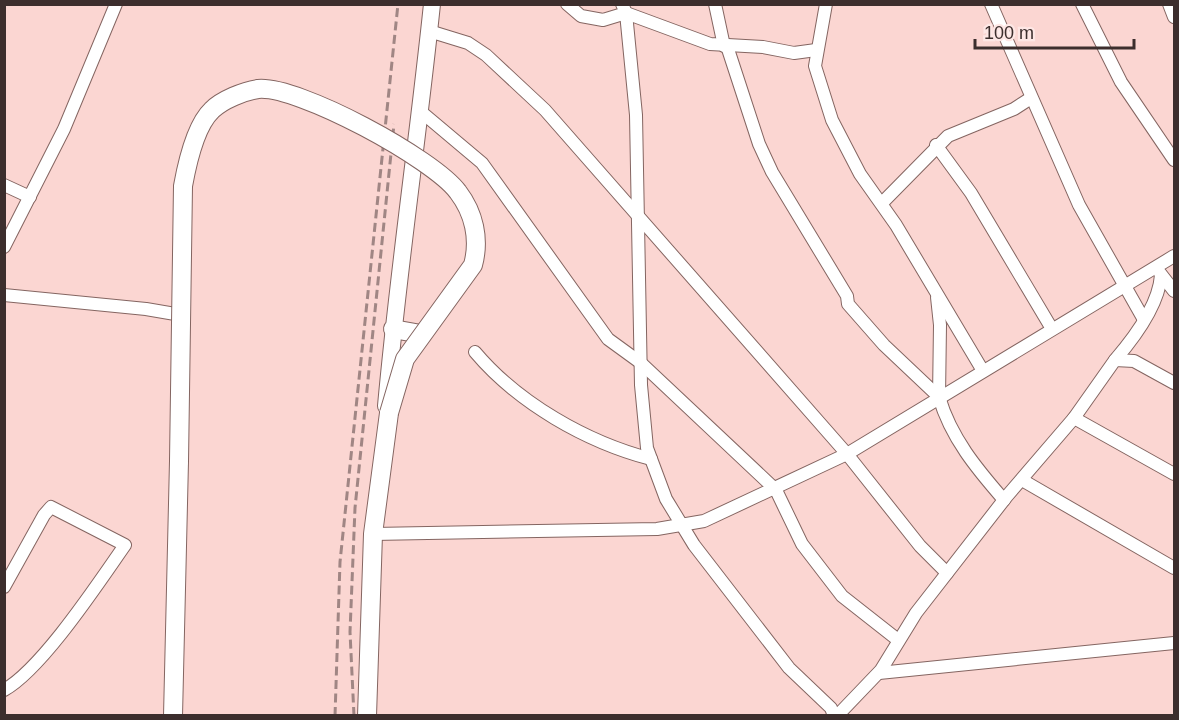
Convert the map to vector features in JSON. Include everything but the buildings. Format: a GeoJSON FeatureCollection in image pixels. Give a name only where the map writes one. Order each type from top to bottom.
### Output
{"type":"FeatureCollection","features":[{"type":"Feature","properties":{"kind":"main road"},"geometry":{"type":"LineString","coordinates":[[367,716],[373,534],[393,329],[432,4]]}},
{"type":"Feature","properties":{"kind":"main road"},"geometry":{"type":"LineString","coordinates":[[174,716],[183,186],[190,149],[211,111],[225,101],[258,89],[283,92],[307,99],[421,160],[458,191],[468,208],[476,233],[477,249],[473,265],[460,287],[421,334],[405,359],[389,414],[380,474]]}},
{"type":"Feature","properties":{"kind":"main road"},"geometry":{"type":"LineString","coordinates":[[393,329],[421,334]]}},
{"type":"Feature","properties":{"kind":"street"},"geometry":{"type":"LineString","coordinates":[[4,247],[64,129],[116,4]]}},
{"type":"Feature","properties":{"kind":"street"},"geometry":{"type":"LineString","coordinates":[[567,4],[581,16],[603,20],[624,9]]}},
{"type":"Feature","properties":{"kind":"street"},"geometry":{"type":"LineString","coordinates":[[715,4],[725,46],[759,144],[772,172],[847,296],[848,304],[884,345],[939,398]]}},
{"type":"Feature","properties":{"kind":"street"},"geometry":{"type":"LineString","coordinates":[[825,4],[815,66],[832,120],[860,174],[882,203],[983,371]]}},
{"type":"Feature","properties":{"kind":"street"},"geometry":{"type":"LineString","coordinates":[[991,4],[1079,205],[1143,318]]}},
{"type":"Feature","properties":{"kind":"street"},"geometry":{"type":"LineString","coordinates":[[1082,4],[1121,82],[1174,160]]}},
{"type":"Feature","properties":{"kind":"street"},"geometry":{"type":"LineString","coordinates":[[1169,4],[1174,17]]}},
{"type":"Feature","properties":{"kind":"street"},"geometry":{"type":"LineString","coordinates":[[624,9],[693,39],[725,46],[763,47],[794,53],[816,50]]}},
{"type":"Feature","properties":{"kind":"street"},"geometry":{"type":"LineString","coordinates":[[624,9],[636,114],[641,363],[647,448],[666,499],[694,546],[789,668],[831,708],[835,716],[879,673],[898,640],[947,573],[1004,500],[1074,418],[1115,360],[1128,346],[1160,290],[1158,271]]}},
{"type":"Feature","properties":{"kind":"street"},"geometry":{"type":"LineString","coordinates":[[429,31],[468,43],[486,55],[545,110],[847,454],[920,546],[947,573]]}},
{"type":"Feature","properties":{"kind":"street"},"geometry":{"type":"LineString","coordinates":[[882,203],[948,136],[1014,109],[1031,98]]}},
{"type":"Feature","properties":{"kind":"street"},"geometry":{"type":"LineString","coordinates":[[419,110],[482,163],[608,339],[641,363],[776,489],[802,544],[842,596],[898,640]]}},
{"type":"Feature","properties":{"kind":"street"},"geometry":{"type":"LineString","coordinates":[[936,146],[971,193],[1052,329]]}},
{"type":"Feature","properties":{"kind":"street"},"geometry":{"type":"LineString","coordinates":[[4,185],[30,197]]}},
{"type":"Feature","properties":{"kind":"street"},"geometry":{"type":"LineString","coordinates":[[373,534],[569,532],[682,526],[704,521],[847,454],[1126,285],[1158,271],[1174,256]]}},
{"type":"Feature","properties":{"kind":"street"},"geometry":{"type":"LineString","coordinates":[[1158,271],[1174,291]]}},
{"type":"Feature","properties":{"kind":"street"},"geometry":{"type":"LineString","coordinates":[[936,293],[940,325],[939,398],[950,427],[961,445],[976,468],[1004,500]]}},
{"type":"Feature","properties":{"kind":"street"},"geometry":{"type":"LineString","coordinates":[[4,295],[146,309],[181,315]]}},
{"type":"Feature","properties":{"kind":"street"},"geometry":{"type":"LineString","coordinates":[[475,352],[493,374],[543,410],[589,436],[625,452],[651,459]]}},
{"type":"Feature","properties":{"kind":"street"},"geometry":{"type":"LineString","coordinates":[[1115,360],[1134,361],[1174,383]]}},
{"type":"Feature","properties":{"kind":"street"},"geometry":{"type":"LineString","coordinates":[[1074,418],[1174,474]]}},
{"type":"Feature","properties":{"kind":"street"},"geometry":{"type":"LineString","coordinates":[[1022,480],[1174,568]]}},
{"type":"Feature","properties":{"kind":"street"},"geometry":{"type":"LineString","coordinates":[[4,587],[44,515],[51,507],[125,545],[44,654],[4,690]]}},
{"type":"Feature","properties":{"kind":"street"},"geometry":{"type":"LineString","coordinates":[[879,673],[1174,643]]}},
{"type":"Feature","properties":{"kind":"railway"},"geometry":{"type":"LineString","coordinates":[[335,716],[340,562],[398,4]]}},
{"type":"Feature","properties":{"kind":"railway"},"geometry":{"type":"LineString","coordinates":[[354,716],[350,632],[355,508],[394,124]]}}]}
